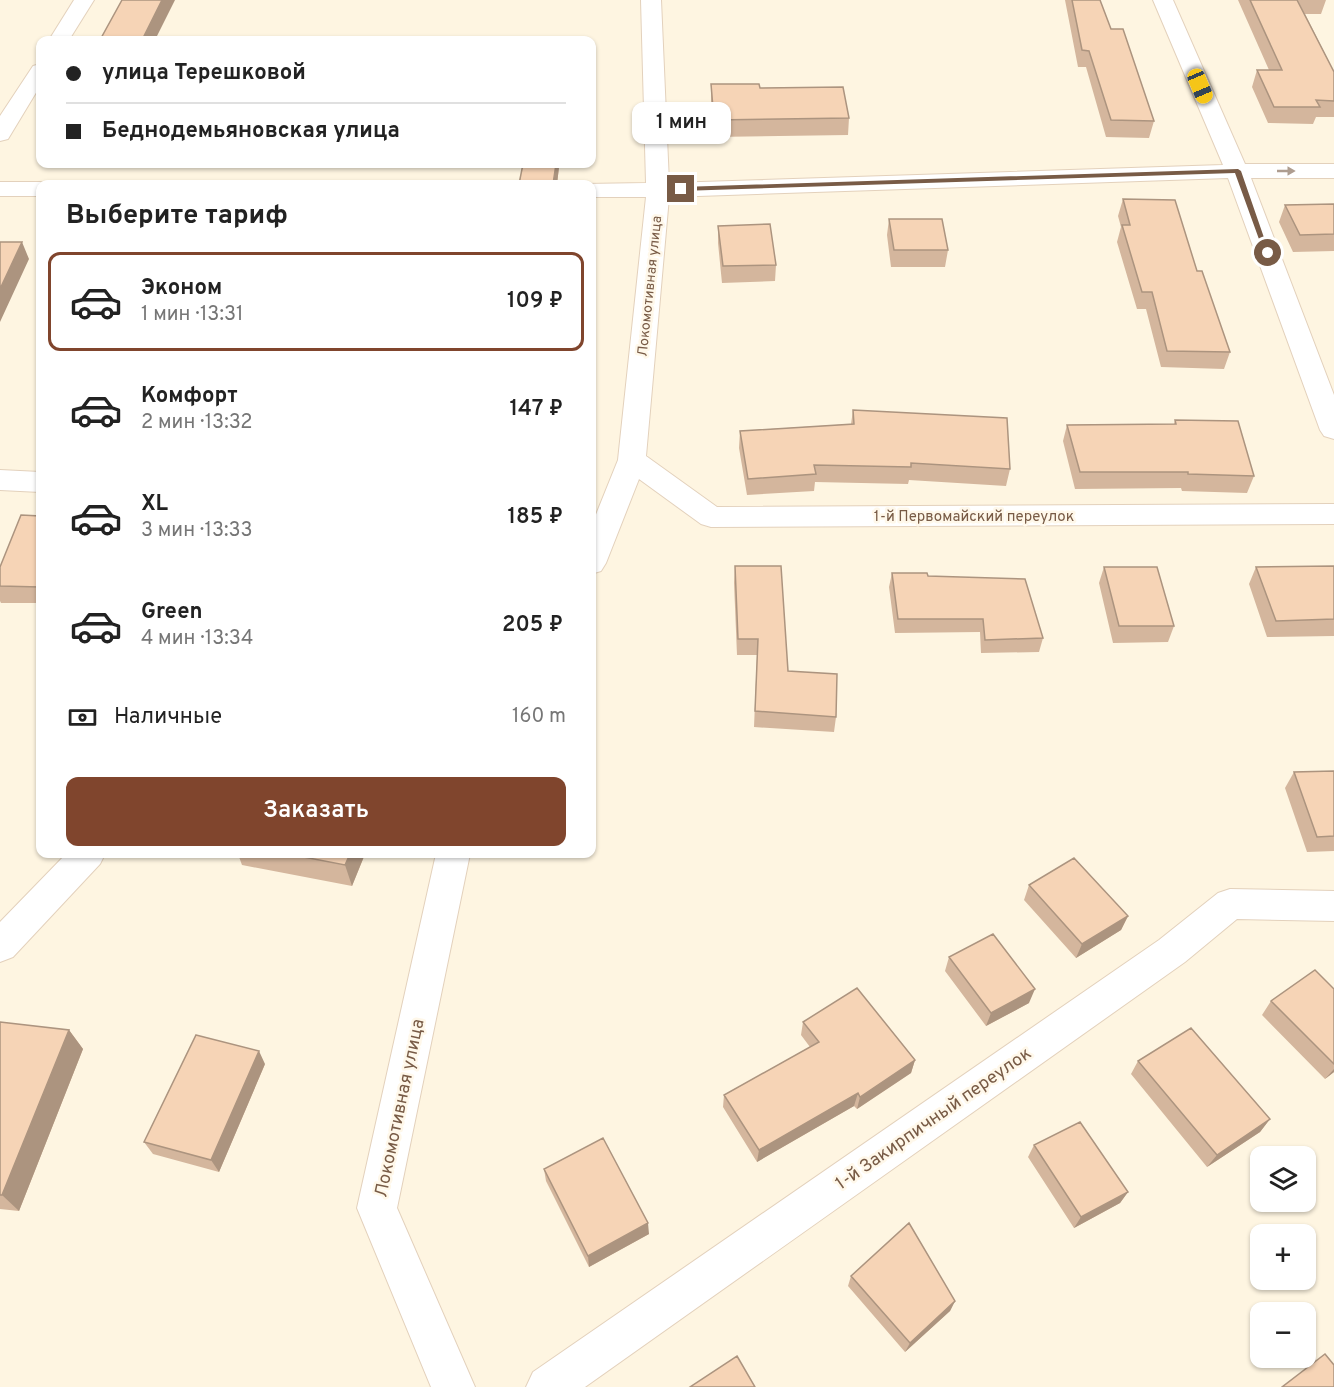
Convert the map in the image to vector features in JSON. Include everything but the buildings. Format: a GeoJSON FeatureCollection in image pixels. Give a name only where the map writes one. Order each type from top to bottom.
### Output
{"type":"FeatureCollection","features":[{"type":"Feature","properties":{"kind":"street"},"geometry":{"type":"LineString","coordinates":[[62,36],[84,0]]}},
{"type":"Feature","properties":{"kind":"street","name":"Локомотивная улица"},"geometry":{"type":"LineString","coordinates":[[596,550],[632,460],[658,190],[651,0]]}},
{"type":"Feature","properties":{"kind":"street"},"geometry":{"type":"LineString","coordinates":[[1163,0],[1238,171],[1323,382],[1334,430]]}},
{"type":"Feature","properties":{"kind":"street"},"geometry":{"type":"LineString","coordinates":[[0,134],[36,76]]}},
{"type":"Feature","properties":{"kind":"street"},"geometry":{"type":"LineString","coordinates":[[596,190],[658,190],[1238,171],[1334,171]]}},
{"type":"Feature","properties":{"kind":"street"},"geometry":{"type":"LineString","coordinates":[[0,189],[36,189]]}},
{"type":"Feature","properties":{"kind":"street","name":"1-й Первомайский переулок"},"geometry":{"type":"LineString","coordinates":[[632,460],[711,517],[1334,514]]}},
{"type":"Feature","properties":{"kind":"street"},"geometry":{"type":"LineString","coordinates":[[0,480],[36,482]]}},
{"type":"Feature","properties":{"kind":"street"},"geometry":{"type":"LineString","coordinates":[[0,946],[84,858]]}},
{"type":"Feature","properties":{"kind":"street","name":"Локомотивная улица"},"geometry":{"type":"LineString","coordinates":[[452,858],[377,1208],[453,1387]]}},
{"type":"Feature","properties":{"kind":"street","name":"1-й Закирпичный переулок"},"geometry":{"type":"LineString","coordinates":[[548,1387],[1172,951],[1230,904],[1334,906]]}},
{"type":"Feature","properties":{"kind":"route"},"geometry":{"type":"LineString","coordinates":[[681,189],[1238,171],[1268,253]]}}]}
